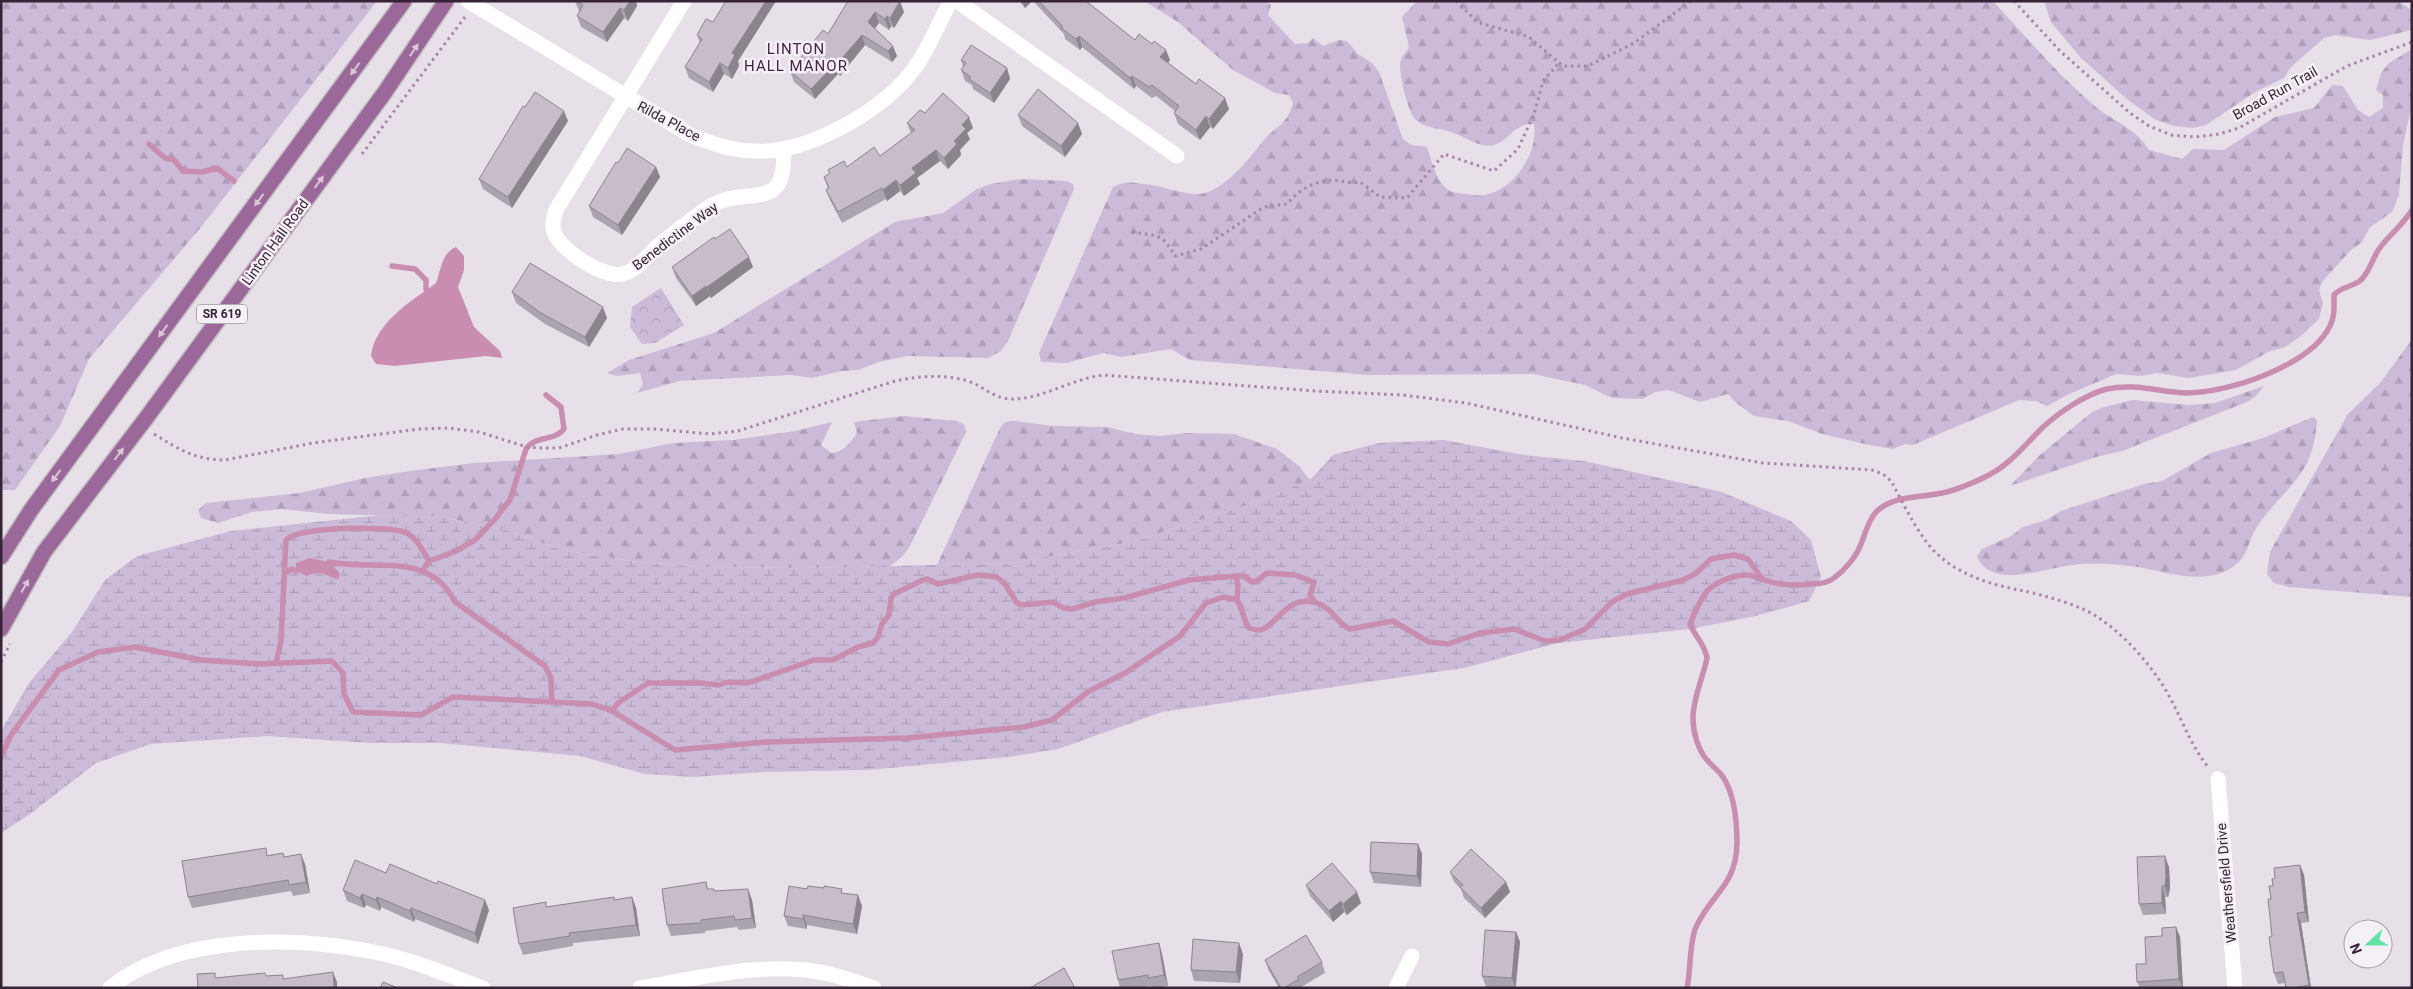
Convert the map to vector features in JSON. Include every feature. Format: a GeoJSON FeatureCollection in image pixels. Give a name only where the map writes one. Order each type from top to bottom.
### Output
{"type":"FeatureCollection","features":[{"type":"Feature","properties":{"kind":"main road","name":"SR 619"},"geometry":{"type":"LineString","coordinates":[[1,557],[31,510],[404,1]]}},
{"type":"Feature","properties":{"kind":"main road","name":"Linton Hall Road"},"geometry":{"type":"LineString","coordinates":[[1,629],[44,552],[141,425],[385,92],[446,1]]}},
{"type":"Feature","properties":{"kind":"street","name":"Rilda Place"},"geometry":{"type":"LineString","coordinates":[[468,1],[626,98],[692,136],[722,147],[755,152],[784,150],[835,130],[866,113],[895,91],[923,57],[951,1]]}},
{"type":"Feature","properties":{"kind":"street","name":"Benedictine Way"},"geometry":{"type":"LineString","coordinates":[[684,1],[556,210],[553,231],[560,244],[603,273],[623,274],[633,269],[658,246],[718,202],[739,196],[765,194],[773,190],[780,182],[784,150]]}},
{"type":"Feature","properties":{"kind":"street"},"geometry":{"type":"LineString","coordinates":[[957,1],[1177,156]]}},
{"type":"Feature","properties":{"kind":"street","name":"Weathersfield Drive"},"geometry":{"type":"LineString","coordinates":[[2218,779],[2235,988]]}},
{"type":"Feature","properties":{"kind":"street"},"geometry":{"type":"LineString","coordinates":[[110,988],[135,970],[164,958],[231,944],[288,943],[345,947],[376,952],[483,988]]}},
{"type":"Feature","properties":{"kind":"street"},"geometry":{"type":"LineString","coordinates":[[1396,988],[1412,956]]}},
{"type":"Feature","properties":{"kind":"street"},"geometry":{"type":"LineString","coordinates":[[640,988],[750,970],[784,969],[831,975],[874,988]]}},
{"type":"Feature","properties":{"kind":"path"},"geometry":{"type":"LineString","coordinates":[[1456,1],[1477,22],[1529,37],[1563,66],[1588,66],[1634,43],[1691,1]]}},
{"type":"Feature","properties":{"kind":"path","name":"Broad Run Trail"},"geometry":{"type":"LineString","coordinates":[[2014,1],[2060,51],[2124,108],[2149,126],[2171,135],[2195,137],[2218,134],[2239,128],[2347,66],[2412,42]]}},
{"type":"Feature","properties":{"kind":"path"},"geometry":{"type":"LineString","coordinates":[[1132,232],[1166,240],[1175,256],[1201,249],[1264,207],[1287,204],[1296,192],[1324,180],[1349,184],[1360,182],[1380,197],[1407,198],[1444,154],[1494,171],[1518,149],[1534,114],[1543,81],[1560,63]]}},
{"type":"Feature","properties":{"kind":"path"},"geometry":{"type":"LineString","coordinates":[[141,425],[184,452],[211,460],[225,460],[313,443],[449,428],[479,432],[527,447],[559,448],[597,435],[623,429],[655,429],[710,434],[738,431],[895,381],[919,376],[944,376],[969,381],[994,396],[1007,399],[1024,399],[1086,377],[1103,375],[1315,391],[1403,395],[1466,403],[1622,438],[1763,463],[1872,470],[1891,481],[1923,538],[1937,554],[1954,568],[1980,580],[2063,602],[2098,617],[2126,641],[2168,693],[2195,750],[2218,779]]}},
{"type":"Feature","properties":{"kind":"green space"},"geometry":{"type":"Polygon","coordinates":[[[1,1],[377,1],[202,226],[89,359],[60,426],[15,490],[1,490],[1,1]]]}},
{"type":"Feature","properties":{"kind":"green space"},"geometry":{"type":"Polygon","coordinates":[[[1144,1],[1266,1],[1271,5],[1268,15],[1295,44],[1308,43],[1313,38],[1323,46],[1339,40],[1347,41],[1358,54],[1372,63],[1379,72],[1403,139],[1411,145],[1427,147],[1441,183],[1450,191],[1476,195],[1496,192],[1515,178],[1533,146],[1534,124],[1516,129],[1500,143],[1489,146],[1479,144],[1449,131],[1429,127],[1415,119],[1409,108],[1404,90],[1400,65],[1409,47],[1402,17],[1417,1],[1993,1],[2055,69],[2096,107],[2132,131],[2149,150],[2182,159],[2193,149],[2224,150],[2275,117],[2314,108],[2332,85],[2343,86],[2358,110],[2369,117],[2383,108],[2383,95],[2376,90],[2381,73],[2389,63],[2412,49],[2412,104],[2403,145],[2399,195],[2392,212],[2370,227],[2362,242],[2351,250],[2322,282],[2319,290],[2323,303],[2319,319],[2301,336],[2285,347],[2268,352],[2236,370],[2189,378],[2157,373],[2141,376],[2116,374],[2067,395],[2047,406],[2036,401],[2019,400],[1913,445],[1905,444],[1893,449],[1822,434],[1788,421],[1754,416],[1735,402],[1728,394],[1700,402],[1669,390],[1655,392],[1643,399],[1612,398],[1585,385],[1533,374],[1368,375],[1190,360],[1171,349],[1121,357],[1104,353],[1066,363],[1041,362],[1039,353],[1113,187],[1124,183],[1135,183],[1196,194],[1215,189],[1234,175],[1291,111],[1293,103],[1289,95],[1275,93],[1233,70],[1178,22],[1144,1]]]}},
{"type":"Feature","properties":{"kind":"green space"},"geometry":{"type":"Polygon","coordinates":[[[2044,1],[2398,1],[2412,10],[2412,30],[2370,40],[2335,35],[2324,38],[2291,67],[2284,78],[2255,92],[2206,125],[2193,128],[2174,126],[2156,120],[2128,100],[2081,58],[2051,22],[2044,1]]]}},
{"type":"Feature","properties":{"kind":"green space"},"geometry":{"type":"Polygon","coordinates":[[[1020,179],[1066,181],[1073,184],[1074,189],[1008,341],[1001,351],[988,358],[907,356],[879,362],[858,370],[842,371],[812,378],[791,375],[679,381],[637,393],[643,384],[640,373],[617,376],[607,373],[629,360],[714,333],[895,222],[943,213],[977,189],[991,184],[1020,179]]]}},
{"type":"Feature","properties":{"kind":"green space"},"geometry":{"type":"Polygon","coordinates":[[[661,288],[684,325],[655,343],[642,344],[630,327],[632,307],[661,288]]]}},
{"type":"Feature","properties":{"kind":"green space"},"geometry":{"type":"Polygon","coordinates":[[[2412,339],[2412,597],[2289,587],[2274,583],[2267,574],[2270,552],[2348,414],[2381,382],[2412,339]]]}},
{"type":"Feature","properties":{"kind":"green space"},"geometry":{"type":"Polygon","coordinates":[[[2264,386],[2256,396],[2247,402],[2122,451],[2096,457],[2010,486],[2040,455],[2092,412],[2104,407],[2133,400],[2189,405],[2215,403],[2264,386]]]}},
{"type":"Feature","properties":{"kind":"green space"},"geometry":{"type":"Polygon","coordinates":[[[904,416],[956,421],[964,424],[966,432],[910,546],[902,557],[890,566],[805,568],[700,567],[638,562],[562,550],[509,531],[442,517],[328,514],[282,509],[252,512],[218,523],[201,518],[198,510],[206,503],[300,493],[365,478],[417,470],[474,463],[619,454],[673,443],[733,440],[795,431],[832,422],[821,445],[831,453],[843,449],[852,440],[857,433],[854,422],[904,416]]]}},
{"type":"Feature","properties":{"kind":"green space"},"geometry":{"type":"Polygon","coordinates":[[[2313,417],[2317,420],[2316,432],[2306,465],[2257,527],[2240,560],[2224,572],[2202,577],[2191,577],[2131,566],[2088,564],[2068,565],[2038,572],[2008,575],[1995,573],[1985,567],[1977,556],[1982,549],[2011,536],[2023,527],[2046,520],[2061,511],[2144,484],[2162,481],[2211,453],[2263,438],[2313,417]]]}},
{"type":"Feature","properties":{"kind":"green space"},"geometry":{"type":"Polygon","coordinates":[[[1013,421],[1054,426],[1107,427],[1135,434],[1160,436],[1186,433],[1234,434],[1277,449],[1299,466],[1310,480],[1248,505],[1132,542],[1012,563],[937,565],[1000,428],[1005,422],[1013,421]]]}},
{"type":"Feature","properties":{"kind":"green space"},"geometry":{"type":"Polygon","coordinates":[[[1444,440],[1524,455],[1584,461],[1722,492],[1791,521],[1811,540],[1821,577],[1809,601],[1756,616],[1690,629],[1558,643],[1464,668],[1162,712],[1058,749],[1008,757],[867,770],[763,772],[693,777],[645,774],[580,756],[441,743],[371,743],[267,736],[151,744],[96,763],[30,814],[1,833],[1,731],[29,683],[72,632],[105,580],[137,556],[231,531],[382,515],[442,517],[509,531],[562,550],[638,562],[700,567],[805,568],[1012,563],[1132,542],[1248,505],[1310,480],[1333,455],[1379,443],[1444,440]]]}},
{"type":"Feature","properties":{"kind":"shaded area"},"geometry":{"type":"Polygon","coordinates":[[[456,247],[464,256],[464,270],[458,287],[474,327],[500,351],[502,358],[486,356],[395,366],[376,364],[371,356],[379,333],[406,305],[436,283],[444,258],[447,253],[456,247]]]}},
{"type":"Feature","properties":{"kind":"shaded area"},"geometry":{"type":"Polygon","coordinates":[[[310,558],[329,562],[339,572],[339,579],[321,573],[307,576],[296,571],[296,563],[310,558]]]}},
{"type":"Feature","properties":{"kind":"building"},"geometry":{"type":"Polygon","coordinates":[[[577,1],[630,1],[624,10],[620,8],[603,32],[577,16],[583,5],[577,1]]]}},
{"type":"Feature","properties":{"kind":"building"},"geometry":{"type":"Polygon","coordinates":[[[726,1],[766,1],[732,53],[735,55],[728,68],[720,63],[709,82],[685,67],[702,39],[697,35],[706,19],[713,22],[726,1]]]}},
{"type":"Feature","properties":{"kind":"building"},"geometry":{"type":"Polygon","coordinates":[[[848,1],[900,1],[890,18],[887,16],[885,19],[875,12],[868,22],[893,46],[888,51],[862,35],[836,65],[811,89],[790,71],[823,30],[828,34],[848,1]]]}},
{"type":"Feature","properties":{"kind":"building"},"geometry":{"type":"Polygon","coordinates":[[[1039,1],[1086,1],[1135,40],[1139,34],[1152,44],[1154,41],[1166,50],[1160,57],[1196,84],[1199,79],[1225,98],[1209,119],[1206,116],[1196,130],[1174,113],[1179,106],[1152,85],[1149,87],[1132,76],[1130,78],[1079,36],[1076,39],[1061,28],[1063,27],[1039,1]]]}},
{"type":"Feature","properties":{"kind":"building"},"geometry":{"type":"Polygon","coordinates":[[[971,45],[1007,68],[990,93],[969,79],[971,77],[961,70],[966,63],[961,60],[971,45]]]}},
{"type":"Feature","properties":{"kind":"building"},"geometry":{"type":"Polygon","coordinates":[[[1038,89],[1078,123],[1061,146],[1018,115],[1038,89]]]}},
{"type":"Feature","properties":{"kind":"building"},"geometry":{"type":"Polygon","coordinates":[[[535,92],[564,111],[508,197],[479,179],[523,106],[525,107],[535,92]]]}},
{"type":"Feature","properties":{"kind":"building"},"geometry":{"type":"Polygon","coordinates":[[[943,93],[969,117],[962,125],[966,129],[954,141],[957,144],[944,158],[936,150],[912,168],[916,173],[900,185],[896,180],[883,190],[882,188],[838,212],[826,190],[829,188],[824,177],[830,173],[828,170],[844,161],[847,167],[874,147],[880,156],[915,130],[907,123],[920,110],[925,113],[943,93]]]}},
{"type":"Feature","properties":{"kind":"building"},"geometry":{"type":"Polygon","coordinates":[[[627,148],[656,167],[618,225],[589,206],[616,162],[618,163],[627,148]]]}},
{"type":"Feature","properties":{"kind":"building"},"geometry":{"type":"Polygon","coordinates":[[[730,229],[749,257],[692,296],[672,267],[714,237],[715,239],[730,229]]]}},
{"type":"Feature","properties":{"kind":"building"},"geometry":{"type":"Polygon","coordinates":[[[530,263],[603,307],[585,337],[541,313],[512,292],[530,263]]]}},
{"type":"Feature","properties":{"kind":"building"},"geometry":{"type":"Polygon","coordinates":[[[1371,842],[1418,844],[1417,876],[1370,872],[1371,842]]]}},
{"type":"Feature","properties":{"kind":"building"},"geometry":{"type":"Polygon","coordinates":[[[266,848],[267,856],[283,853],[284,857],[301,854],[306,882],[289,885],[288,880],[188,897],[182,861],[266,848]]]}},
{"type":"Feature","properties":{"kind":"building"},"geometry":{"type":"Polygon","coordinates":[[[1471,849],[1506,882],[1481,908],[1460,887],[1463,885],[1450,872],[1471,849]]]}},
{"type":"Feature","properties":{"kind":"building"},"geometry":{"type":"Polygon","coordinates":[[[2165,856],[2166,877],[2165,886],[2162,886],[2162,903],[2139,904],[2137,857],[2165,856]]]}},
{"type":"Feature","properties":{"kind":"building"},"geometry":{"type":"Polygon","coordinates":[[[355,860],[386,873],[390,864],[437,884],[438,881],[485,900],[475,933],[411,908],[410,911],[377,897],[376,900],[362,894],[360,898],[343,890],[355,860]]]}},
{"type":"Feature","properties":{"kind":"building"},"geometry":{"type":"Polygon","coordinates":[[[1332,863],[1357,892],[1343,904],[1341,901],[1329,911],[1306,885],[1332,863]]]}},
{"type":"Feature","properties":{"kind":"building"},"geometry":{"type":"Polygon","coordinates":[[[2300,865],[2305,912],[2297,913],[2309,985],[2286,988],[2283,972],[2274,973],[2269,937],[2272,936],[2268,899],[2271,899],[2269,886],[2273,886],[2272,879],[2275,878],[2274,868],[2300,865]]]}},
{"type":"Feature","properties":{"kind":"building"},"geometry":{"type":"Polygon","coordinates":[[[706,882],[707,889],[714,889],[714,891],[748,889],[752,918],[735,920],[734,916],[701,920],[701,923],[667,925],[662,889],[706,882]]]}},
{"type":"Feature","properties":{"kind":"building"},"geometry":{"type":"Polygon","coordinates":[[[789,886],[807,889],[808,886],[824,888],[824,886],[842,889],[841,893],[858,895],[853,924],[803,915],[803,919],[784,916],[789,886]]]}},
{"type":"Feature","properties":{"kind":"building"},"geometry":{"type":"Polygon","coordinates":[[[614,897],[614,900],[632,897],[636,925],[569,933],[570,936],[519,944],[513,908],[546,902],[546,907],[614,897]]]}},
{"type":"Feature","properties":{"kind":"building"},"geometry":{"type":"Polygon","coordinates":[[[2176,927],[2179,979],[2137,982],[2136,964],[2146,964],[2145,937],[2162,936],[2162,928],[2176,927]]]}},
{"type":"Feature","properties":{"kind":"building"},"geometry":{"type":"Polygon","coordinates":[[[1485,930],[1516,932],[1512,978],[1482,976],[1485,930]]]}},
{"type":"Feature","properties":{"kind":"building"},"geometry":{"type":"Polygon","coordinates":[[[1306,935],[1322,962],[1297,977],[1299,979],[1281,988],[1265,960],[1306,935]]]}},
{"type":"Feature","properties":{"kind":"building"},"geometry":{"type":"Polygon","coordinates":[[[1193,939],[1239,943],[1236,972],[1191,970],[1193,939]]]}},
{"type":"Feature","properties":{"kind":"building"},"geometry":{"type":"Polygon","coordinates":[[[1159,943],[1164,975],[1148,978],[1148,975],[1118,980],[1112,951],[1159,943]]]}},
{"type":"Feature","properties":{"kind":"building"},"geometry":{"type":"Polygon","coordinates":[[[1064,968],[1075,988],[1030,988],[1064,968]]]}},
{"type":"Feature","properties":{"kind":"building"},"geometry":{"type":"Polygon","coordinates":[[[333,972],[334,988],[198,988],[197,974],[215,973],[215,978],[265,973],[266,976],[283,975],[283,979],[333,972]]]}},
{"type":"Feature","properties":{"kind":"building"},"geometry":{"type":"Polygon","coordinates":[[[383,982],[398,988],[380,988],[383,982]]]}},
{"type":"Feature","properties":{"kind":"waterway"},"geometry":{"type":"LineString","coordinates":[[149,144],[165,158],[174,160],[183,171],[202,172],[217,168],[234,181]]}},
{"type":"Feature","properties":{"kind":"waterway"},"geometry":{"type":"LineString","coordinates":[[1687,988],[1692,941],[1696,927],[1728,880],[1736,858],[1737,844],[1736,818],[1730,792],[1723,777],[1701,751],[1693,723],[1693,711],[1707,658],[1690,624],[1700,601],[1708,590],[1717,583],[1741,575],[1793,585],[1832,580],[1853,558],[1859,549],[1871,519],[1882,507],[1904,498],[1949,491],[1970,484],[1997,471],[2011,460],[2056,416],[2099,391],[2117,387],[2137,387],[2186,393],[2203,392],[2245,382],[2287,365],[2320,340],[2332,322],[2334,295],[2361,280],[2367,273],[2379,249],[2412,210]]}},
{"type":"Feature","properties":{"kind":"waterway"},"geometry":{"type":"LineString","coordinates":[[392,266],[415,269],[426,280],[426,289]]}},
{"type":"Feature","properties":{"kind":"waterway"},"geometry":{"type":"LineString","coordinates":[[423,570],[429,561],[454,552],[475,540],[510,500],[526,449],[534,442],[555,436],[564,429],[561,407],[546,395]]}},
{"type":"Feature","properties":{"kind":"waterway"},"geometry":{"type":"LineString","coordinates":[[276,663],[281,641],[286,540],[294,535],[307,532],[343,528],[394,530],[404,532],[412,537],[419,544],[429,561]]}},
{"type":"Feature","properties":{"kind":"waterway"},"geometry":{"type":"LineString","coordinates":[[1,757],[11,735],[59,670],[98,652],[135,647],[201,660],[260,664],[332,661],[343,673],[344,694],[353,712],[421,715],[453,697],[592,704],[612,711],[675,750],[767,742],[907,738],[1024,727],[1052,720],[1089,691],[1125,673],[1180,636],[1206,603],[1224,597],[1237,600],[1249,628],[1256,630],[1260,630],[1272,623],[1290,606],[1306,601],[1323,606],[1350,629],[1393,621],[1429,642],[1448,644],[1480,633],[1514,629],[1545,641],[1560,640],[1585,629],[1612,602],[1627,594],[1683,580],[1695,574],[1711,559],[1734,555],[1748,559],[1763,580]]}},
{"type":"Feature","properties":{"kind":"waterway"},"geometry":{"type":"LineString","coordinates":[[329,562],[400,566],[416,569],[431,576],[444,586],[455,602],[545,666],[551,678],[552,702]]}},
{"type":"Feature","properties":{"kind":"waterway"},"geometry":{"type":"LineString","coordinates":[[285,573],[292,569],[296,571]]}},
{"type":"Feature","properties":{"kind":"waterway"},"geometry":{"type":"LineString","coordinates":[[1236,576],[1244,576],[1252,582],[1257,581],[1267,573],[1295,575],[1314,582],[1310,595],[1315,602]]}},
{"type":"Feature","properties":{"kind":"waterway"},"geometry":{"type":"LineString","coordinates":[[612,711],[618,703],[648,683],[719,685],[728,682],[748,683],[814,660],[833,660],[858,647],[873,643],[878,637],[882,624],[889,615],[891,598],[894,594],[928,579],[938,584],[978,575],[997,577],[1005,584],[1017,603],[1023,605],[1053,602],[1063,608],[1072,609],[1095,602],[1124,598],[1189,580],[1236,576],[1238,585],[1237,600]]}},
{"type":"Feature","properties":{"kind":"district","name":"LINTON HALL MANOR"},"geometry":{"type":"Point","coordinates":[796,58]}}]}
